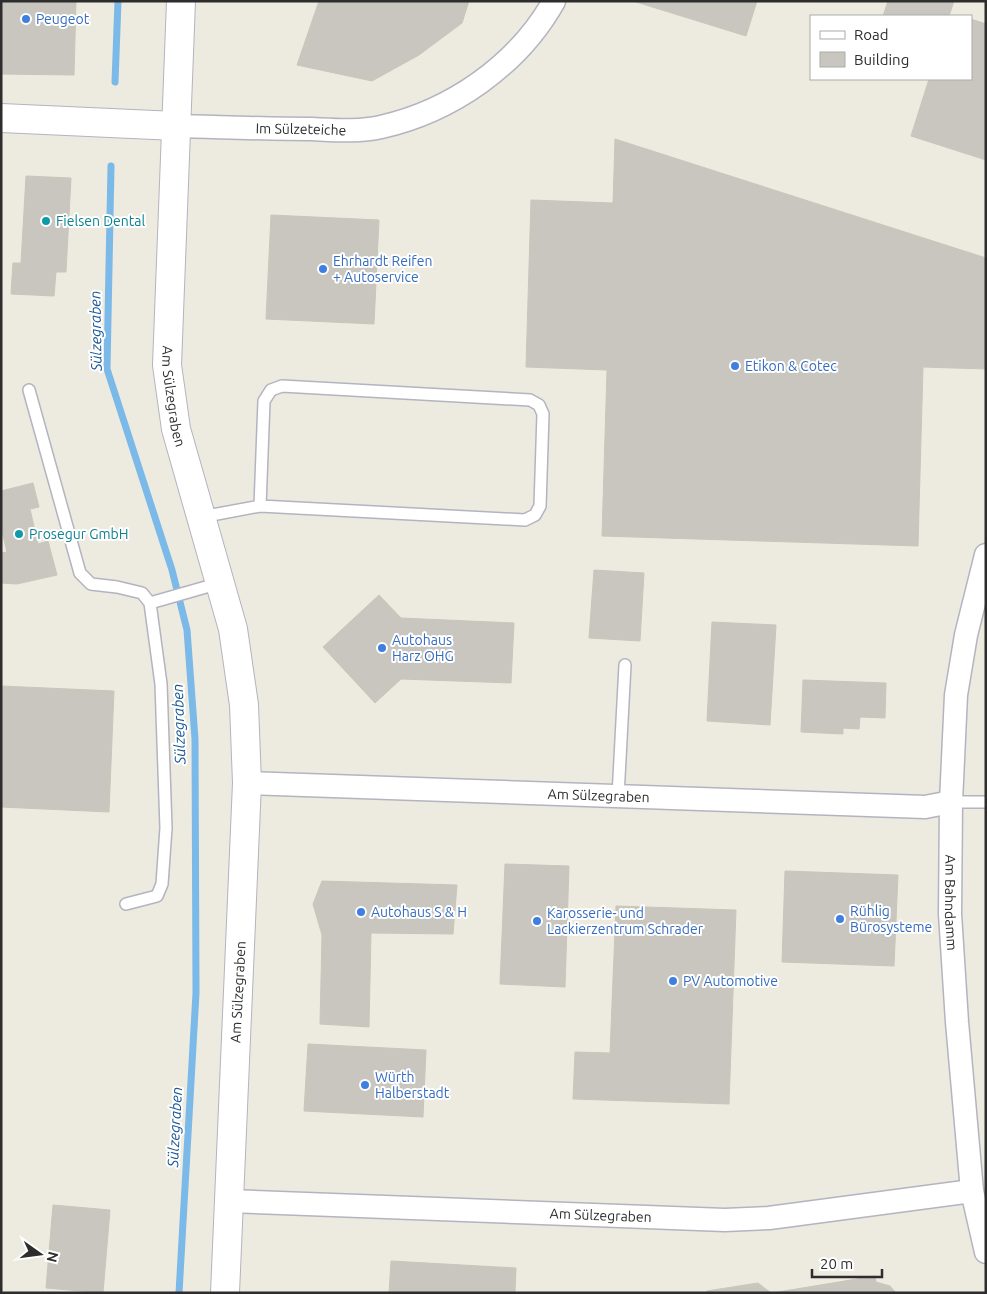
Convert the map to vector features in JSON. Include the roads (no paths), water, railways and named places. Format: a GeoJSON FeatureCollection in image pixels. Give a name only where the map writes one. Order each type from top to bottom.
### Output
{"type":"FeatureCollection","features":[{"type":"Feature","properties":{"kind":"street","name":"Am Sülzegraben"},"geometry":{"type":"LineString","coordinates":[[181,1],[167,365],[176,429],[233,629],[244,705],[247,783],[225,1293]]}},
{"type":"Feature","properties":{"kind":"street","name":"Im Sülzeteiche"},"geometry":{"type":"LineString","coordinates":[[1,118],[274,129],[348,130],[380,127],[410,118],[439,106],[498,70],[522,45],[549,11],[554,1]]}},
{"type":"Feature","properties":{"kind":"street","name":"Am Bahndamm"},"geometry":{"type":"LineString","coordinates":[[986,555],[966,635],[956,695],[951,802],[951,924],[957,1022],[972,1191],[986,1252]]}},
{"type":"Feature","properties":{"kind":"street","name":"Am Sülzegraben"},"geometry":{"type":"LineString","coordinates":[[247,783],[925,807],[951,802]]}},
{"type":"Feature","properties":{"kind":"street","name":"Am Sülzegraben"},"geometry":{"type":"LineString","coordinates":[[229,1201],[725,1220],[769,1218],[972,1191]]}},
{"type":"Feature","properties":{"kind":"lane"},"geometry":{"type":"LineString","coordinates":[[201,518],[260,506],[525,520],[535,515],[540,506],[543,414],[539,406],[530,400],[282,386],[272,390],[264,401],[260,506]]}},
{"type":"Feature","properties":{"kind":"lane"},"geometry":{"type":"LineString","coordinates":[[30,390],[80,573],[91,584],[117,587],[142,594],[150,603],[161,684],[166,828],[162,884],[157,896],[126,904]]}},
{"type":"Feature","properties":{"kind":"lane"},"geometry":{"type":"LineString","coordinates":[[150,603],[220,583]]}},
{"type":"Feature","properties":{"kind":"lane"},"geometry":{"type":"LineString","coordinates":[[618,796],[625,665]]}},
{"type":"Feature","properties":{"kind":"lane"},"geometry":{"type":"LineString","coordinates":[[951,802],[986,802]]}},
{"type":"Feature","properties":{"kind":"waterway","name":"Sülzegraben"},"geometry":{"type":"LineString","coordinates":[[115,82],[118,1]]}},
{"type":"Feature","properties":{"kind":"waterway","name":"Sülzegraben"},"geometry":{"type":"LineString","coordinates":[[111,166],[107,369],[172,570],[187,630],[195,739],[196,993],[179,1293]]}},
{"type":"Feature","properties":{"kind":"place","name":"Peugeot"},"geometry":{"type":"Point","coordinates":[26,19]}},
{"type":"Feature","properties":{"kind":"place","name":"Fielsen Dental"},"geometry":{"type":"Point","coordinates":[46,221]}},
{"type":"Feature","properties":{"kind":"place","name":"Ehrhardt Reifen + Autoservice"},"geometry":{"type":"Point","coordinates":[323,269]}},
{"type":"Feature","properties":{"kind":"place","name":"Etikon & Cotec"},"geometry":{"type":"Point","coordinates":[735,366]}},
{"type":"Feature","properties":{"kind":"place","name":"Prosegur GmbH"},"geometry":{"type":"Point","coordinates":[19,534]}},
{"type":"Feature","properties":{"kind":"place","name":"Autohaus Harz OHG"},"geometry":{"type":"Point","coordinates":[382,648]}},
{"type":"Feature","properties":{"kind":"place","name":"Autohaus S & H"},"geometry":{"type":"Point","coordinates":[361,912]}},
{"type":"Feature","properties":{"kind":"place","name":"Rühlig Bürosysteme"},"geometry":{"type":"Point","coordinates":[840,919]}},
{"type":"Feature","properties":{"kind":"place","name":"Karosserie- und Lackierzentrum Schrader"},"geometry":{"type":"Point","coordinates":[537,921]}},
{"type":"Feature","properties":{"kind":"place","name":"PV Automotive"},"geometry":{"type":"Point","coordinates":[673,981]}},
{"type":"Feature","properties":{"kind":"place","name":"Würth Halberstadt"},"geometry":{"type":"Point","coordinates":[365,1085]}}]}
